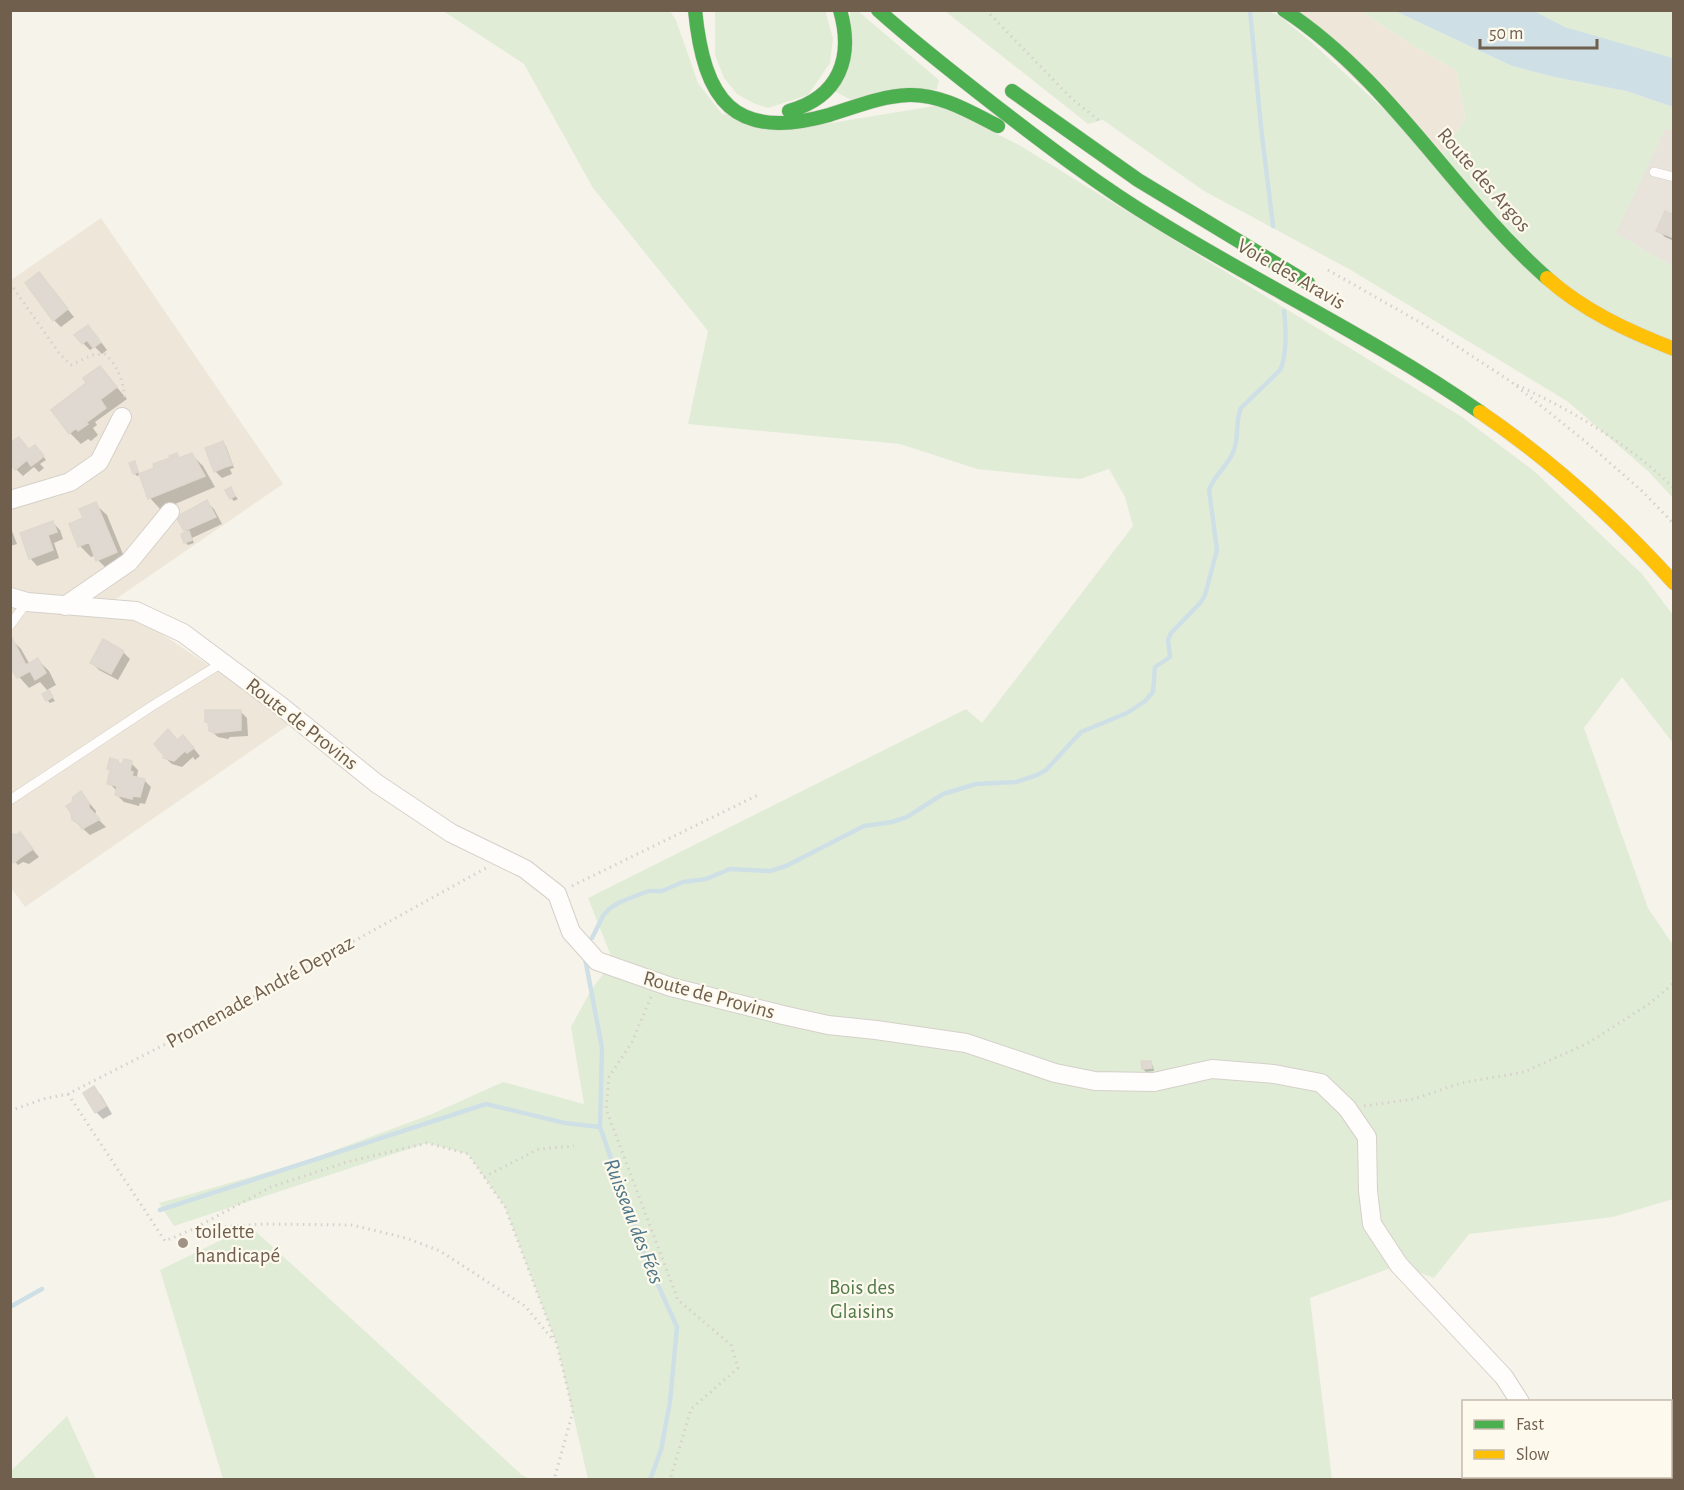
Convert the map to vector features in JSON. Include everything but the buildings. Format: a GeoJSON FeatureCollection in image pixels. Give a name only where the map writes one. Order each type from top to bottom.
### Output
{"type":"FeatureCollection","features":[{"type":"Feature","properties":{"kind":"main road"},"geometry":{"type":"LineString","coordinates":[[695,10],[698,51],[709,82],[732,109],[749,119],[776,124],[795,123],[884,98],[922,96],[959,107],[1057,154]]}},
{"type":"Feature","properties":{"kind":"main road"},"geometry":{"type":"LineString","coordinates":[[711,27],[712,56],[726,85],[741,100],[750,105],[768,110],[786,111],[806,107],[814,102],[827,91],[841,70],[846,47],[840,10]]}},
{"type":"Feature","properties":{"kind":"main road","name":"Voie des Aravis"},"geometry":{"type":"LineString","coordinates":[[878,10],[946,68],[1057,154],[1153,218],[1465,401],[1518,439],[1594,501],[1674,583]]}},
{"type":"Feature","properties":{"kind":"main road","name":"Route des Argos"},"geometry":{"type":"LineString","coordinates":[[1284,10],[1309,25],[1350,62],[1519,251],[1564,292],[1595,313],[1632,333],[1674,348]]}},
{"type":"Feature","properties":{"kind":"main road","name":"Voie des Aravis"},"geometry":{"type":"LineString","coordinates":[[1002,83],[1138,180],[1320,290]]}},
{"type":"Feature","properties":{"kind":"street"},"geometry":{"type":"LineString","coordinates":[[10,500],[70,482],[99,462],[122,417]]}},
{"type":"Feature","properties":{"kind":"street"},"geometry":{"type":"LineString","coordinates":[[65,606],[129,562],[170,512]]}},
{"type":"Feature","properties":{"kind":"street","name":"Route de Provins"},"geometry":{"type":"LineString","coordinates":[[19,600],[136,611],[183,633],[282,707],[376,783],[452,833],[525,869],[557,894],[571,932],[597,961],[657,982],[783,1015],[828,1025],[966,1043],[1055,1073],[1095,1081],[1154,1082],[1212,1069],[1274,1074],[1321,1083],[1347,1108],[1367,1137],[1368,1191],[1372,1224],[1399,1264],[1504,1377],[1519,1400]]}},
{"type":"Feature","properties":{"kind":"lane"},"geometry":{"type":"LineString","coordinates":[[1654,172],[1674,177]]}},
{"type":"Feature","properties":{"kind":"lane"},"geometry":{"type":"LineString","coordinates":[[10,625],[19,600]]}},
{"type":"Feature","properties":{"kind":"lane"},"geometry":{"type":"LineString","coordinates":[[10,800],[152,706],[222,663]]}},
{"type":"Feature","properties":{"kind":"path"},"geometry":{"type":"LineString","coordinates":[[986,10],[1071,98],[1104,125]]}},
{"type":"Feature","properties":{"kind":"path"},"geometry":{"type":"LineString","coordinates":[[1322,266],[1423,324],[1510,381],[1586,442],[1642,491],[1674,524]]}},
{"type":"Feature","properties":{"kind":"path"},"geometry":{"type":"LineString","coordinates":[[10,283],[59,353],[71,365],[92,356],[105,354],[115,364],[124,383],[125,402],[122,417]]}},
{"type":"Feature","properties":{"kind":"path"},"geometry":{"type":"LineString","coordinates":[[1510,381],[1563,406],[1606,433],[1655,470],[1674,488]]}},
{"type":"Feature","properties":{"kind":"path"},"geometry":{"type":"LineString","coordinates":[[557,894],[760,794]]}},
{"type":"Feature","properties":{"kind":"path","name":"Promenade André Depraz"},"geometry":{"type":"LineString","coordinates":[[10,1111],[43,1099],[68,1094],[195,1029],[504,858]]}},
{"type":"Feature","properties":{"kind":"path"},"geometry":{"type":"LineString","coordinates":[[657,982],[632,1042],[609,1077],[606,1109],[678,1300],[731,1345],[738,1368],[691,1409],[670,1479]]}},
{"type":"Feature","properties":{"kind":"path"},"geometry":{"type":"LineString","coordinates":[[1347,1108],[1414,1099],[1461,1083],[1524,1072],[1588,1043],[1649,1004],[1674,983]]}},
{"type":"Feature","properties":{"kind":"path"},"geometry":{"type":"LineString","coordinates":[[68,1094],[165,1241],[193,1229],[271,1187],[347,1162],[427,1143],[468,1154],[505,1207],[557,1345],[573,1411],[556,1479]]}},
{"type":"Feature","properties":{"kind":"path"},"geometry":{"type":"LineString","coordinates":[[484,1176],[539,1149],[574,1146]]}},
{"type":"Feature","properties":{"kind":"path"},"geometry":{"type":"LineString","coordinates":[[193,1229],[263,1224],[351,1225],[406,1238],[440,1251],[525,1306],[557,1345]]}},
{"type":"Feature","properties":{"kind":"shaded area"},"geometry":{"type":"Polygon","coordinates":[[[1284,11],[1361,11],[1457,71],[1465,118],[1439,160],[1284,11]]]}},
{"type":"Feature","properties":{"kind":"shaded area"},"geometry":{"type":"Polygon","coordinates":[[[1395,11],[1487,11],[1557,41],[1673,72],[1673,107],[1626,91],[1512,66],[1395,11]]]}},
{"type":"Feature","properties":{"kind":"shaded area"},"geometry":{"type":"Polygon","coordinates":[[[1665,128],[1673,130],[1673,267],[1615,233],[1665,128]]]}},
{"type":"Feature","properties":{"kind":"shaded area"},"geometry":{"type":"Polygon","coordinates":[[[101,218],[283,484],[113,601],[293,722],[25,907],[11,888],[11,280],[101,218]]]}},
{"type":"Feature","properties":{"kind":"green space"},"geometry":{"type":"Polygon","coordinates":[[[825,10],[833,38],[830,63],[808,95],[768,108],[737,94],[724,78],[715,55],[715,11],[825,10]]]}},
{"type":"Feature","properties":{"kind":"green space","name":"Bois des Glaisins"},"geometry":{"type":"Polygon","coordinates":[[[443,11],[670,11],[676,20],[698,83],[722,114],[825,124],[940,105],[1019,145],[1462,417],[1534,471],[1642,574],[1673,615],[1673,743],[1622,677],[1584,728],[1648,908],[1673,945],[1673,1199],[1613,1217],[1469,1234],[1434,1278],[1399,1265],[1310,1298],[1332,1479],[588,1479],[557,1345],[505,1207],[468,1154],[427,1143],[174,1226],[159,1203],[303,1162],[432,1114],[503,1082],[584,1104],[571,1027],[591,990],[613,961],[588,898],[966,709],[982,723],[1133,526],[1125,497],[1109,469],[1080,479],[977,469],[900,444],[688,424],[708,331],[593,188],[524,64],[443,11]]]}},
{"type":"Feature","properties":{"kind":"green space"},"geometry":{"type":"Polygon","coordinates":[[[851,11],[858,11],[939,80],[937,89],[855,102],[834,91],[851,11]]]}},
{"type":"Feature","properties":{"kind":"green space"},"geometry":{"type":"Polygon","coordinates":[[[945,11],[1267,11],[1278,15],[1310,41],[1439,160],[1465,118],[1457,71],[1361,11],[1395,11],[1512,66],[1626,91],[1673,107],[1673,130],[1665,129],[1616,233],[1673,267],[1673,498],[1649,472],[1567,401],[1349,269],[1204,191],[1103,120],[1088,124],[945,11]]]}},
{"type":"Feature","properties":{"kind":"green space"},"geometry":{"type":"Polygon","coordinates":[[[1487,11],[1673,11],[1673,72],[1557,41],[1487,11]]]}},
{"type":"Feature","properties":{"kind":"green space"},"geometry":{"type":"Polygon","coordinates":[[[250,1226],[522,1475],[530,1479],[223,1479],[160,1270],[250,1226]]]}},
{"type":"Feature","properties":{"kind":"green space"},"geometry":{"type":"Polygon","coordinates":[[[67,1416],[96,1479],[11,1479],[11,1471],[67,1416]]]}},
{"type":"Feature","properties":{"kind":"waterway"},"geometry":{"type":"LineString","coordinates":[[1250,10],[1273,226]]}},
{"type":"Feature","properties":{"kind":"waterway"},"geometry":{"type":"LineString","coordinates":[[1502,10],[1559,40],[1674,73]]}},
{"type":"Feature","properties":{"kind":"waterway"},"geometry":{"type":"LineString","coordinates":[[592,938],[609,909],[638,895],[649,891],[662,891],[683,882],[706,879],[730,869],[770,871],[786,866],[864,826],[892,822],[907,817],[943,794],[976,784],[1016,782],[1037,775],[1046,770],[1081,732],[1127,713],[1145,701],[1153,692],[1155,667],[1170,657],[1168,640],[1171,633],[1205,595],[1217,550],[1209,490],[1234,450],[1241,408],[1280,370],[1285,350],[1284,311]]}},
{"type":"Feature","properties":{"kind":"waterway","name":"Ruisseau des Fées"},"geometry":{"type":"LineString","coordinates":[[585,958],[602,1048],[600,1127],[645,1256],[677,1327],[670,1402],[661,1450],[650,1480]]}},
{"type":"Feature","properties":{"kind":"waterway"},"geometry":{"type":"LineString","coordinates":[[160,1210],[486,1104],[565,1123],[600,1127]]}},
{"type":"Feature","properties":{"kind":"waterway"},"geometry":{"type":"LineString","coordinates":[[10,1307],[42,1289]]}},
{"type":"Feature","properties":{"kind":"traffic: fast"},"geometry":{"type":"LineString","coordinates":[[695,10],[699,41],[706,68],[716,90],[729,106],[747,117],[769,123],[796,122],[878,100],[921,95],[944,101],[998,126]]}},
{"type":"Feature","properties":{"kind":"traffic: fast"},"geometry":{"type":"LineString","coordinates":[[789,111],[806,105],[820,96],[831,86],[838,73],[845,44],[840,10]]}},
{"type":"Feature","properties":{"kind":"traffic: fast"},"geometry":{"type":"LineString","coordinates":[[878,10],[997,107],[1115,194],[1196,244],[1401,361],[1480,412]]}},
{"type":"Feature","properties":{"kind":"traffic: fast"},"geometry":{"type":"LineString","coordinates":[[1284,10],[1322,38],[1357,69],[1481,211],[1547,278]]}},
{"type":"Feature","properties":{"kind":"traffic: fast"},"geometry":{"type":"LineString","coordinates":[[1012,91],[1138,180],[1308,283]]}},
{"type":"Feature","properties":{"kind":"traffic: slow"},"geometry":{"type":"LineString","coordinates":[[1547,278],[1561,290],[1607,319],[1674,349]]}},
{"type":"Feature","properties":{"kind":"traffic: slow"},"geometry":{"type":"LineString","coordinates":[[1480,412],[1533,450],[1582,492],[1674,583]]}},
{"type":"Feature","properties":{"kind":"place","name":"toilette handicapé"},"geometry":{"type":"Point","coordinates":[183,1243]}}]}
